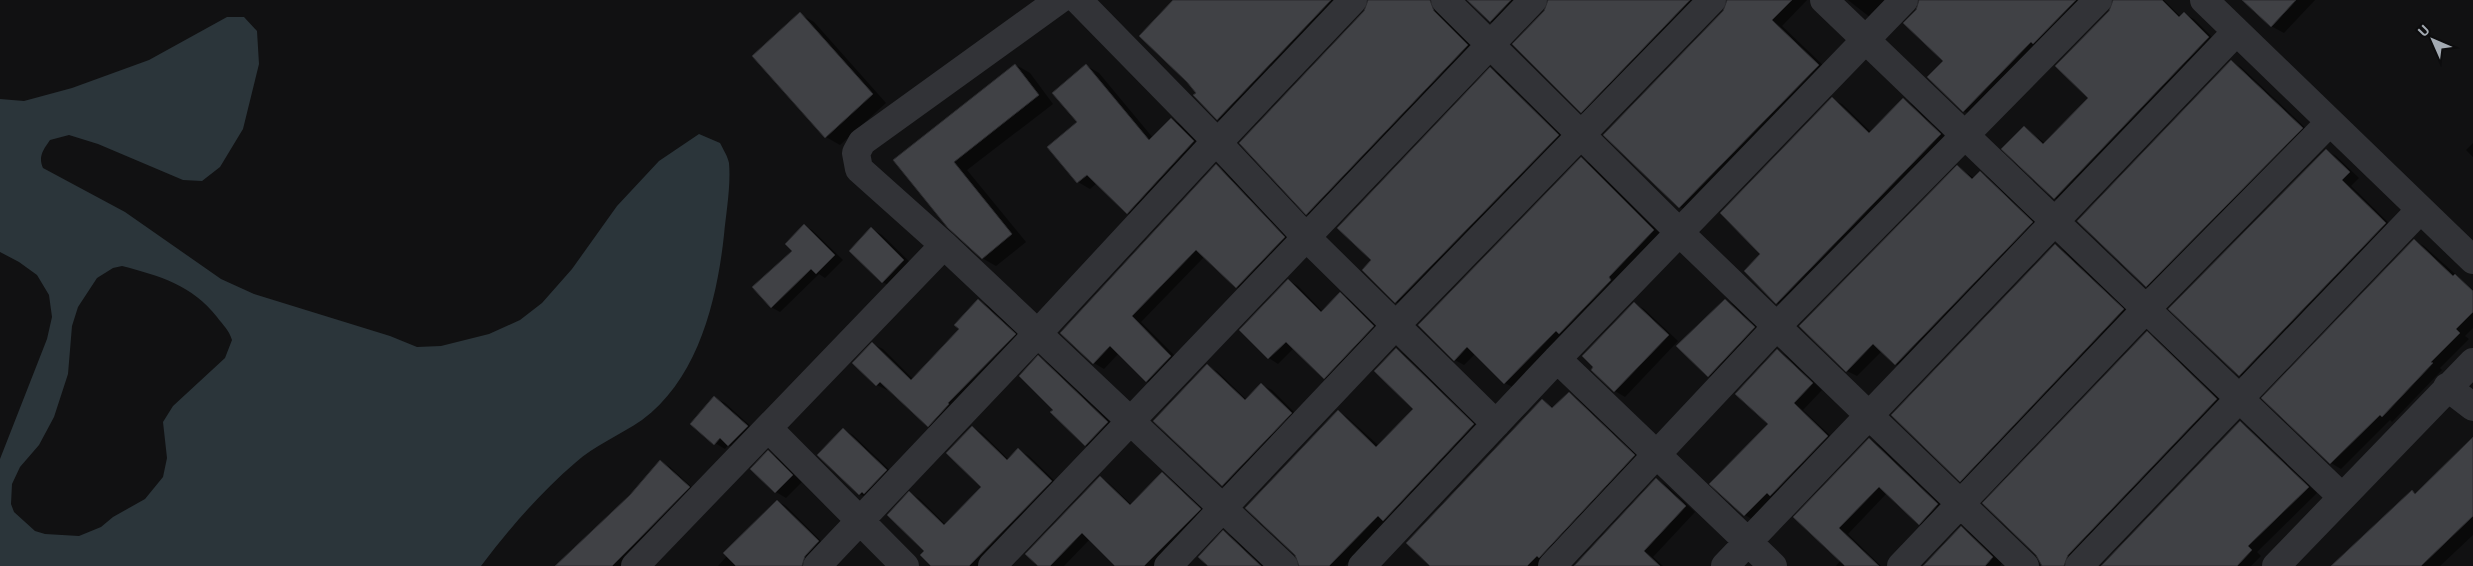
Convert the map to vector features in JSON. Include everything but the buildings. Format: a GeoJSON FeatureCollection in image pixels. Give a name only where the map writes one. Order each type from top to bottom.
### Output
{"type":"FeatureCollection","features":[{"type":"Feature","properties":{"kind":"street"},"geometry":{"type":"LineString","coordinates":[[1059,0],[862,142],[856,153],[859,169],[944,245],[1284,566]]}},
{"type":"Feature","properties":{"kind":"street"},"geometry":{"type":"LineString","coordinates":[[1078,0],[1216,141],[1305,236],[1496,424]]}},
{"type":"Feature","properties":{"kind":"street"},"geometry":{"type":"LineString","coordinates":[[817,566],[1038,334],[1216,141],[1224,136],[1353,0]]}},
{"type":"Feature","properties":{"kind":"street"},"geometry":{"type":"LineString","coordinates":[[1445,0],[1680,233],[2025,566]]}},
{"type":"Feature","properties":{"kind":"street"},"geometry":{"type":"LineString","coordinates":[[992,566],[1132,422],[1305,236],[1534,0]]}},
{"type":"Feature","properties":{"kind":"street"},"geometry":{"type":"LineString","coordinates":[[1168,566],[1396,325],[1712,0]]}},
{"type":"Feature","properties":{"kind":"street"},"geometry":{"type":"LineString","coordinates":[[1824,0],[2342,497]]}},
{"type":"Feature","properties":{"kind":"street"},"geometry":{"type":"LineString","coordinates":[[1362,566],[1557,359],[1904,0]]}},
{"type":"Feature","properties":{"kind":"street"},"geometry":{"type":"LineString","coordinates":[[1552,566],[1777,326],[2098,0]]}},
{"type":"Feature","properties":{"kind":"street"},"geometry":{"type":"LineString","coordinates":[[2204,0],[2473,260]]}},
{"type":"Feature","properties":{"kind":"street"},"geometry":{"type":"LineString","coordinates":[[1725,566],[2236,32]]}},
{"type":"Feature","properties":{"kind":"street"},"geometry":{"type":"LineString","coordinates":[[1901,566],[2147,308],[2330,122]]}},
{"type":"Feature","properties":{"kind":"street"},"geometry":{"type":"LineString","coordinates":[[2079,566],[2420,210]]}},
{"type":"Feature","properties":{"kind":"street"},"geometry":{"type":"LineString","coordinates":[[635,566],[944,245]]}},
{"type":"Feature","properties":{"kind":"street"},"geometry":{"type":"LineString","coordinates":[[1557,359],[1773,566]]}},
{"type":"Feature","properties":{"kind":"street"},"geometry":{"type":"LineString","coordinates":[[2276,566],[2473,362]]}},
{"type":"Feature","properties":{"kind":"street"},"geometry":{"type":"LineString","coordinates":[[2447,387],[2473,407]]}},
{"type":"Feature","properties":{"kind":"street"},"geometry":{"type":"LineString","coordinates":[[768,428],[905,566]]}},
{"type":"Feature","properties":{"kind":"shaded area"},"geometry":{"type":"Polygon","coordinates":[[[227,17],[244,17],[257,31],[259,64],[243,129],[220,167],[202,181],[183,180],[98,144],[69,135],[50,140],[42,154],[43,168],[125,212],[221,279],[254,294],[390,336],[417,347],[441,346],[489,334],[520,320],[542,303],[572,269],[617,206],[659,161],[699,134],[720,143],[727,156],[729,172],[721,260],[710,311],[691,361],[661,403],[642,420],[591,451],[562,475],[525,512],[481,566],[0,566],[0,459],[47,339],[52,317],[49,295],[37,275],[19,262],[0,252],[0,99],[24,101],[72,88],[149,60],[227,17]],[[122,266],[113,268],[97,278],[78,307],[72,326],[68,374],[54,417],[39,445],[20,467],[12,484],[11,504],[14,512],[35,531],[45,534],[79,536],[101,527],[113,517],[145,499],[163,477],[167,458],[163,422],[173,406],[225,358],[232,340],[228,330],[197,297],[174,283],[122,266]]]}}]}
